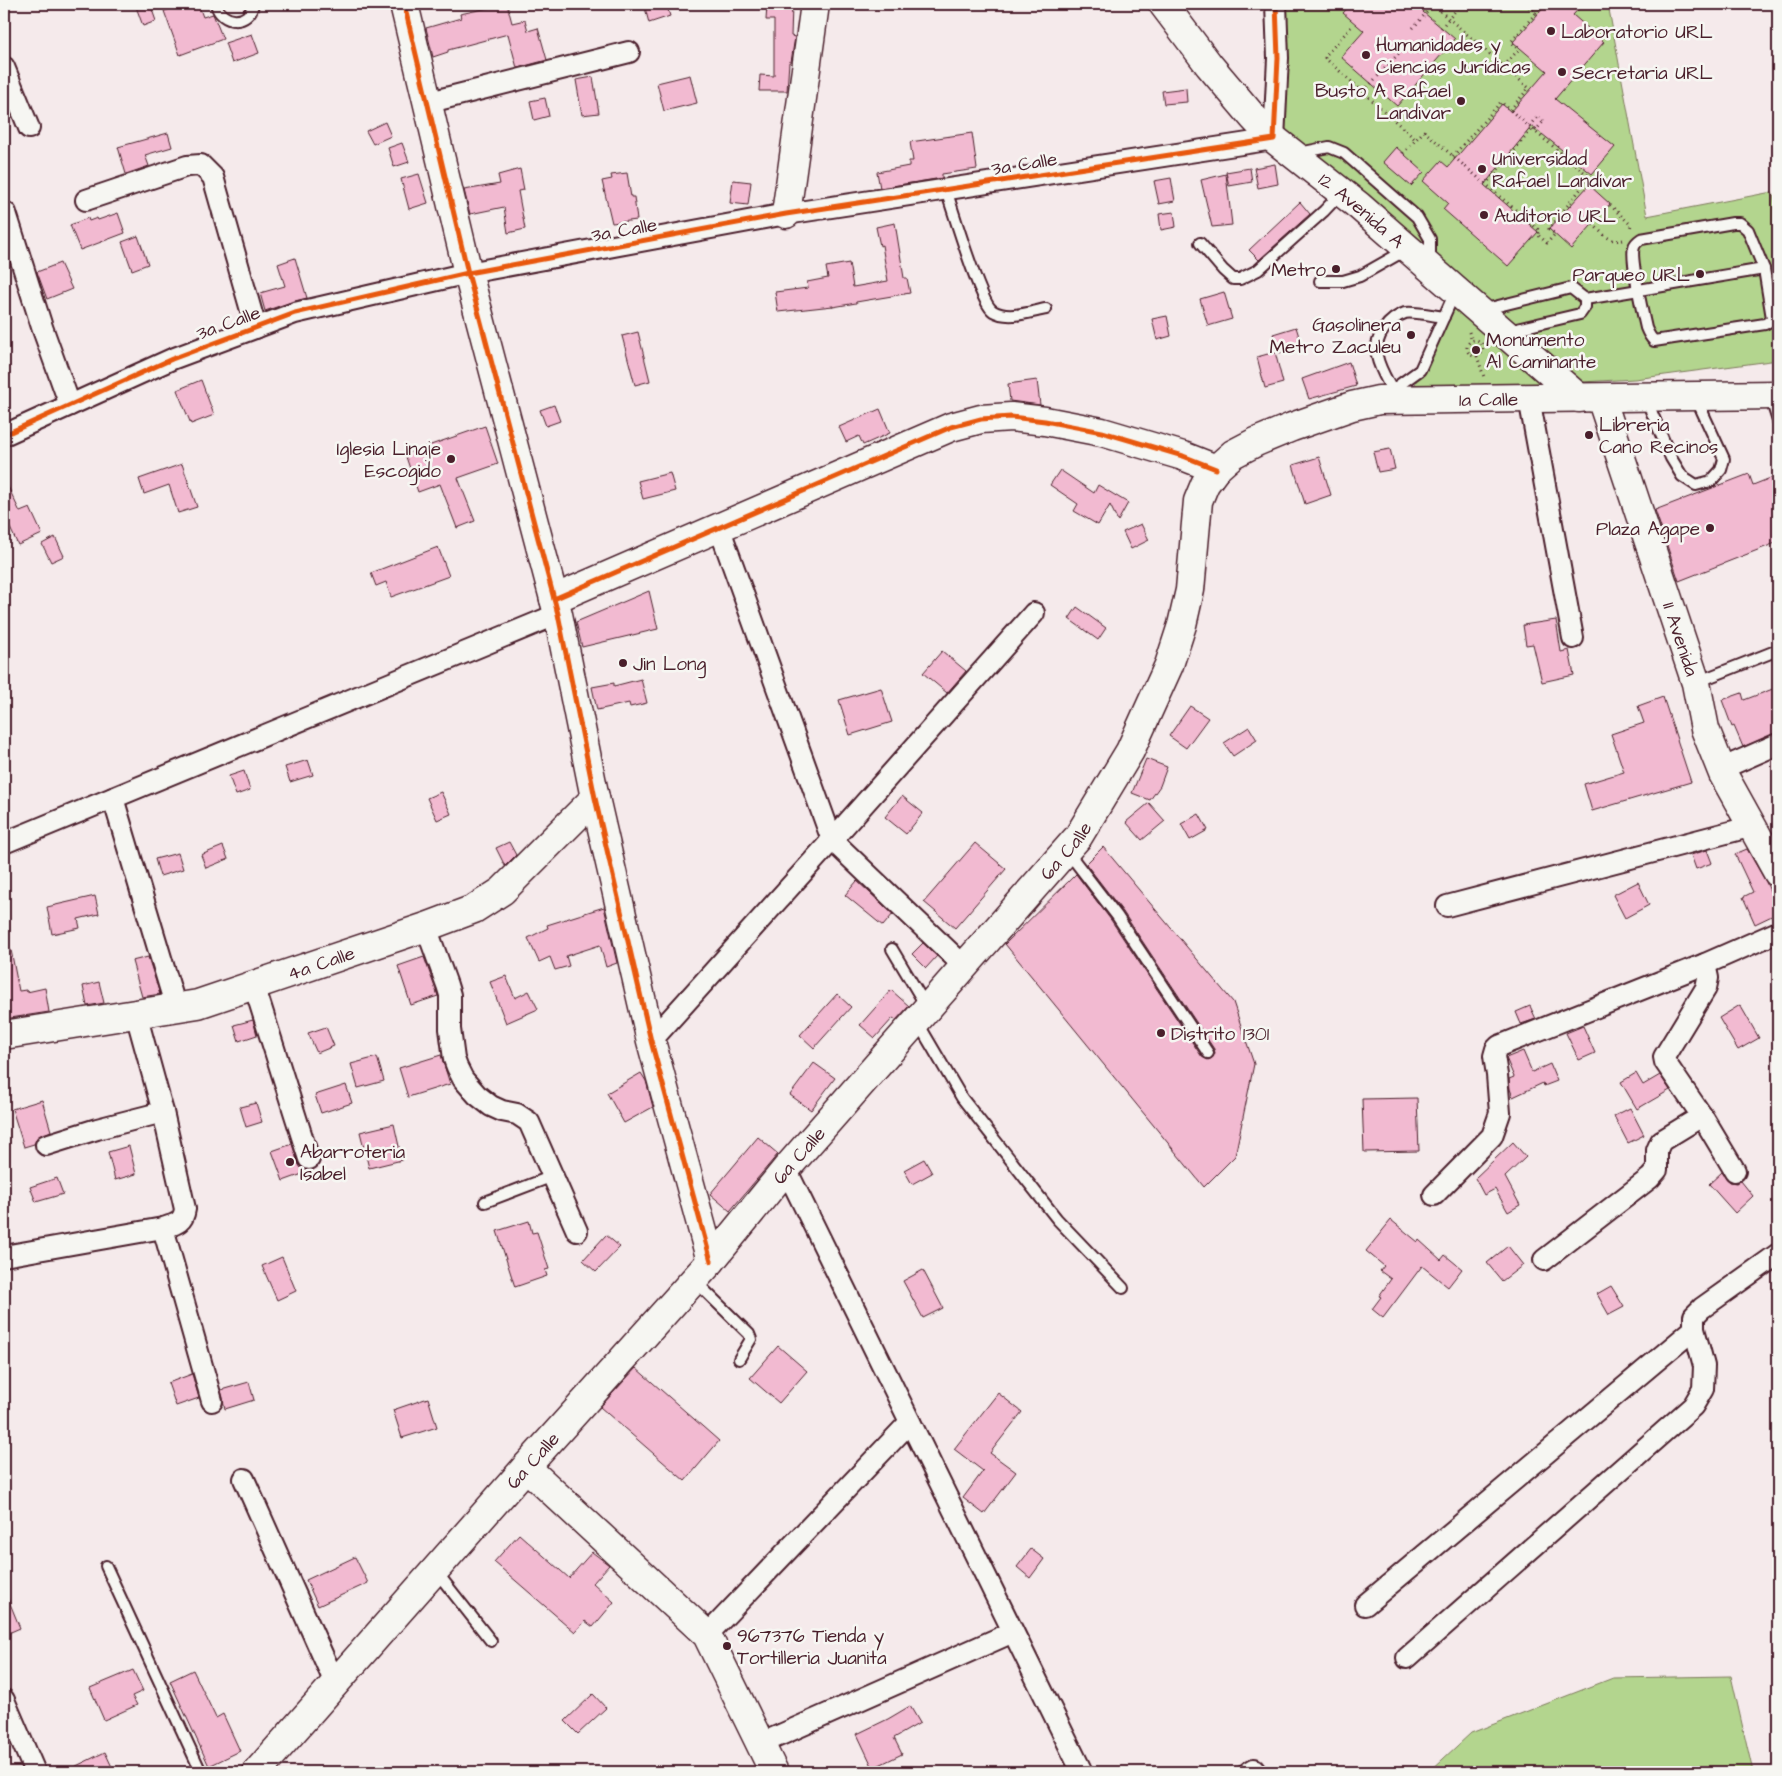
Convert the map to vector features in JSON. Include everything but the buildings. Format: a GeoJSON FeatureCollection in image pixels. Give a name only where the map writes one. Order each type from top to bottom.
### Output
{"type":"FeatureCollection","features":[{"type":"Feature","properties":{"kind":"street"},"geometry":{"type":"LineString","coordinates":[[404,4],[426,103],[468,273],[556,606],[594,798],[702,1270]]}},
{"type":"Feature","properties":{"kind":"street"},"geometry":{"type":"LineString","coordinates":[[786,214],[815,4]]}},
{"type":"Feature","properties":{"kind":"street","name":"12 Avenida A"},"geometry":{"type":"LineString","coordinates":[[1162,4],[1209,65],[1253,117],[1284,147],[1341,192],[1479,311],[1492,338],[1590,398]]}},
{"type":"Feature","properties":{"kind":"street"},"geometry":{"type":"LineString","coordinates":[[1276,4],[1284,147]]}},
{"type":"Feature","properties":{"kind":"street"},"geometry":{"type":"LineString","coordinates":[[426,103],[629,52]]}},
{"type":"Feature","properties":{"kind":"street"},"geometry":{"type":"LineString","coordinates":[[4,67],[29,128]]}},
{"type":"Feature","properties":{"kind":"street","name":"3a Calle"},"geometry":{"type":"LineString","coordinates":[[4,435],[172,359],[295,313],[468,273],[786,214],[946,190],[1284,147]]}},
{"type":"Feature","properties":{"kind":"street"},"geometry":{"type":"LineString","coordinates":[[86,200],[187,166],[200,165],[213,177],[256,328]]}},
{"type":"Feature","properties":{"kind":"street"},"geometry":{"type":"LineString","coordinates":[[6,213],[42,327],[70,405]]}},
{"type":"Feature","properties":{"kind":"street","name":"1a Calle"},"geometry":{"type":"LineString","coordinates":[[1216,469],[1233,454],[1256,442],[1385,395],[1529,398],[1774,396]]}},
{"type":"Feature","properties":{"kind":"street"},"geometry":{"type":"LineString","coordinates":[[1529,398],[1574,638]]}},
{"type":"Feature","properties":{"kind":"street","name":"11 Avenida"},"geometry":{"type":"LineString","coordinates":[[1590,398],[1696,682],[1705,729],[1721,769],[1778,873]]}},
{"type":"Feature","properties":{"kind":"street"},"geometry":{"type":"LineString","coordinates":[[4,843],[113,798],[556,606],[719,527],[951,427],[981,419],[1011,417],[1102,432],[1183,456],[1216,469]]}},
{"type":"Feature","properties":{"kind":"street","name":"6a Calle"},"geometry":{"type":"LineString","coordinates":[[257,1772],[526,1466],[702,1270],[786,1169],[1078,837],[1130,751],[1169,666],[1182,626],[1190,590],[1198,501],[1205,484],[1216,469]]}},
{"type":"Feature","properties":{"kind":"street"},"geometry":{"type":"LineString","coordinates":[[719,527],[832,840],[965,967]]}},
{"type":"Feature","properties":{"kind":"street"},"geometry":{"type":"LineString","coordinates":[[651,1041],[1034,613]]}},
{"type":"Feature","properties":{"kind":"street"},"geometry":{"type":"LineString","coordinates":[[1721,769],[1778,744]]}},
{"type":"Feature","properties":{"kind":"street"},"geometry":{"type":"LineString","coordinates":[[113,798],[176,1008]]}},
{"type":"Feature","properties":{"kind":"street","name":"4a Calle"},"geometry":{"type":"LineString","coordinates":[[4,1035],[198,1004],[426,928],[474,909],[502,891],[594,798]]}},
{"type":"Feature","properties":{"kind":"street"},"geometry":{"type":"LineString","coordinates":[[1447,906],[1753,826]]}},
{"type":"Feature","properties":{"kind":"street"},"geometry":{"type":"LineString","coordinates":[[426,928],[450,995],[450,1029],[454,1059],[457,1067],[468,1084],[491,1106],[502,1111],[517,1114],[528,1122],[577,1231]]}},
{"type":"Feature","properties":{"kind":"street"},"geometry":{"type":"LineString","coordinates":[[1434,1196],[1492,1136],[1500,1113],[1494,1056],[1499,1046],[1705,964],[1778,932]]}},
{"type":"Feature","properties":{"kind":"street"},"geometry":{"type":"LineString","coordinates":[[1705,964],[1708,978],[1706,988],[1664,1057],[1665,1062],[1702,1116],[1735,1171]]}},
{"type":"Feature","properties":{"kind":"street"},"geometry":{"type":"LineString","coordinates":[[254,985],[309,1159]]}},
{"type":"Feature","properties":{"kind":"street"},"geometry":{"type":"LineString","coordinates":[[4,1256],[163,1228],[178,1223],[184,1217],[185,1209],[163,1112],[136,1014]]}},
{"type":"Feature","properties":{"kind":"street"},"geometry":{"type":"LineString","coordinates":[[46,1146],[97,1129],[163,1112]]}},
{"type":"Feature","properties":{"kind":"street"},"geometry":{"type":"LineString","coordinates":[[1544,1260],[1650,1178],[1656,1170],[1657,1150],[1661,1141],[1702,1116]]}},
{"type":"Feature","properties":{"kind":"street"},"geometry":{"type":"LineString","coordinates":[[786,1169],[1082,1772]]}},
{"type":"Feature","properties":{"kind":"street"},"geometry":{"type":"LineString","coordinates":[[163,1228],[212,1401]]}},
{"type":"Feature","properties":{"kind":"street"},"geometry":{"type":"LineString","coordinates":[[1407,1658],[1693,1406],[1703,1389],[1704,1366],[1694,1329],[1694,1316],[1702,1308],[1778,1254]]}},
{"type":"Feature","properties":{"kind":"street"},"geometry":{"type":"LineString","coordinates":[[1365,1605],[1694,1329]]}},
{"type":"Feature","properties":{"kind":"street"},"geometry":{"type":"LineString","coordinates":[[707,1635],[910,1422]]}},
{"type":"Feature","properties":{"kind":"street"},"geometry":{"type":"LineString","coordinates":[[526,1466],[707,1635],[774,1772]]}},
{"type":"Feature","properties":{"kind":"street"},"geometry":{"type":"LineString","coordinates":[[244,1480],[335,1683]]}},
{"type":"Feature","properties":{"kind":"street"},"geometry":{"type":"LineString","coordinates":[[760,1744],[1014,1632]]}},
{"type":"Feature","properties":{"kind":"street"},"geometry":{"type":"LineString","coordinates":[[4,1700],[35,1772]]}},
{"type":"Feature","properties":{"kind":"lane"},"geometry":{"type":"LineString","coordinates":[[216,4],[217,10],[228,20],[243,18],[249,14],[254,4]]}},
{"type":"Feature","properties":{"kind":"lane"},"geometry":{"type":"LineString","coordinates":[[1284,147],[1329,148],[1344,154],[1417,217],[1430,239],[1430,269]]}},
{"type":"Feature","properties":{"kind":"lane"},"geometry":{"type":"LineString","coordinates":[[946,190],[982,296],[992,311],[1006,316],[1046,309]]}},
{"type":"Feature","properties":{"kind":"lane"},"geometry":{"type":"LineString","coordinates":[[1200,243],[1223,270],[1233,279],[1240,279],[1258,270],[1324,211],[1341,192]]}},
{"type":"Feature","properties":{"kind":"lane"},"geometry":{"type":"LineString","coordinates":[[1740,223],[1748,230],[1764,269],[1772,318],[1766,324],[1654,341],[1650,338],[1646,328],[1639,289],[1632,253],[1636,242],[1641,239],[1740,223]]}},
{"type":"Feature","properties":{"kind":"lane"},"geometry":{"type":"LineString","coordinates":[[1320,281],[1343,281],[1360,276],[1408,249]]}},
{"type":"Feature","properties":{"kind":"lane"},"geometry":{"type":"LineString","coordinates":[[1479,311],[1571,288],[1585,299],[1764,269]]}},
{"type":"Feature","properties":{"kind":"lane"},"geometry":{"type":"LineString","coordinates":[[1444,317],[1407,312],[1390,322],[1378,338],[1376,349],[1385,395],[1420,370],[1456,291]]}},
{"type":"Feature","properties":{"kind":"lane"},"geometry":{"type":"LineString","coordinates":[[1492,338],[1580,314],[1585,307],[1585,299]]}},
{"type":"Feature","properties":{"kind":"lane"},"geometry":{"type":"LineString","coordinates":[[1644,396],[1671,458],[1682,476],[1696,485],[1711,481],[1721,470],[1724,459],[1695,396]]}},
{"type":"Feature","properties":{"kind":"lane"},"geometry":{"type":"LineString","coordinates":[[1774,396],[1778,421]]}},
{"type":"Feature","properties":{"kind":"lane"},"geometry":{"type":"LineString","coordinates":[[1696,682],[1778,650]]}},
{"type":"Feature","properties":{"kind":"lane"},"geometry":{"type":"LineString","coordinates":[[1066,851],[1117,916],[1208,1053]]}},
{"type":"Feature","properties":{"kind":"lane"},"geometry":{"type":"LineString","coordinates":[[892,949],[962,1098],[1057,1219],[1123,1288]]}},
{"type":"Feature","properties":{"kind":"lane"},"geometry":{"type":"LineString","coordinates":[[485,1202],[553,1176]]}},
{"type":"Feature","properties":{"kind":"lane"},"geometry":{"type":"LineString","coordinates":[[702,1270],[749,1334],[751,1339],[739,1359]]}},
{"type":"Feature","properties":{"kind":"lane"},"geometry":{"type":"LineString","coordinates":[[106,1566],[201,1772]]}},
{"type":"Feature","properties":{"kind":"lane"},"geometry":{"type":"LineString","coordinates":[[435,1570],[491,1641]]}},
{"type":"Feature","properties":{"kind":"path"},"geometry":{"type":"LineString","coordinates":[[1441,28],[1461,4]]}},
{"type":"Feature","properties":{"kind":"path"},"geometry":{"type":"LineString","coordinates":[[1526,4],[1536,13]]}},
{"type":"Feature","properties":{"kind":"path"},"geometry":{"type":"LineString","coordinates":[[1504,66],[1519,49],[1511,42],[1544,4]]}},
{"type":"Feature","properties":{"kind":"path"},"geometry":{"type":"LineString","coordinates":[[1413,28],[1433,5],[1529,88],[1510,110]]}},
{"type":"Feature","properties":{"kind":"path"},"geometry":{"type":"LineString","coordinates":[[1350,27],[1325,58],[1416,140]]}},
{"type":"Feature","properties":{"kind":"path"},"geometry":{"type":"LineString","coordinates":[[1363,92],[1402,50]]}},
{"type":"Feature","properties":{"kind":"path"},"geometry":{"type":"LineString","coordinates":[[1403,153],[1425,130],[1453,156],[1540,230],[1537,234],[1547,242],[1554,234],[1548,229],[1590,178],[1502,102],[1453,156]]}},
{"type":"Feature","properties":{"kind":"path"},"geometry":{"type":"LineString","coordinates":[[1486,184],[1532,129],[1538,116],[1545,122],[1532,129]]}},
{"type":"Feature","properties":{"kind":"path"},"geometry":{"type":"LineString","coordinates":[[1610,205],[1631,225],[1630,232]]}},
{"type":"Feature","properties":{"kind":"path"},"geometry":{"type":"LineString","coordinates":[[1593,224],[1615,242],[1630,239]]}},
{"type":"Feature","properties":{"kind":"path"},"geometry":{"type":"LineString","coordinates":[[1492,338],[1483,347],[1480,354],[1473,356],[1469,353],[1467,348],[1471,342],[1492,338]]}},
{"type":"Feature","properties":{"kind":"green space","name":"Universidad Rafael Landívar"},"geometry":{"type":"Polygon","coordinates":[[[1287,4],[1608,4],[1647,216],[1772,192],[1778,212],[1778,360],[1635,379],[1581,382],[1285,135],[1283,58],[1287,4]]]}},
{"type":"Feature","properties":{"kind":"green space"},"geometry":{"type":"Polygon","coordinates":[[[1449,288],[1568,394],[1412,393],[1449,288]]]}},
{"type":"Feature","properties":{"kind":"green space"},"geometry":{"type":"Polygon","coordinates":[[[1731,1676],[1753,1772],[1429,1772],[1471,1733],[1613,1678],[1731,1676]]]}},
{"type":"Feature","properties":{"kind":"cycle path"},"geometry":{"type":"LineString","coordinates":[[404,4],[468,273],[558,614],[595,798],[651,1041],[711,1261]]}},
{"type":"Feature","properties":{"kind":"cycle path"},"geometry":{"type":"LineString","coordinates":[[4,435],[172,359],[295,313],[468,273],[786,214],[1274,139],[1278,58],[1276,4]]}},
{"type":"Feature","properties":{"kind":"cycle path"},"geometry":{"type":"LineString","coordinates":[[554,599],[951,427],[981,419],[1011,417],[1045,421],[1102,432],[1183,456],[1216,469]]}},
{"type":"Feature","properties":{"kind":"place","name":"Laboratorio URL"},"geometry":{"type":"Point","coordinates":[1551,31]}},
{"type":"Feature","properties":{"kind":"place","name":"Humanidades y Ciencias Jurídicas"},"geometry":{"type":"Point","coordinates":[1366,55]}},
{"type":"Feature","properties":{"kind":"place","name":"Secretaria URL"},"geometry":{"type":"Point","coordinates":[1562,72]}},
{"type":"Feature","properties":{"kind":"place","name":"Busto A Rafael Landivar"},"geometry":{"type":"Point","coordinates":[1461,101]}},
{"type":"Feature","properties":{"kind":"place","name":"Universidad Rafael Landívar"},"geometry":{"type":"Point","coordinates":[1482,169]}},
{"type":"Feature","properties":{"kind":"place","name":"Auditorio URL"},"geometry":{"type":"Point","coordinates":[1484,215]}},
{"type":"Feature","properties":{"kind":"place","name":"Metro"},"geometry":{"type":"Point","coordinates":[1336,269]}},
{"type":"Feature","properties":{"kind":"place","name":"Parqueo URL"},"geometry":{"type":"Point","coordinates":[1700,274]}},
{"type":"Feature","properties":{"kind":"place","name":"Gasolinera Metro Zaculeu"},"geometry":{"type":"Point","coordinates":[1411,335]}},
{"type":"Feature","properties":{"kind":"place","name":"Monumento Al Caminante"},"geometry":{"type":"Point","coordinates":[1476,350]}},
{"type":"Feature","properties":{"kind":"place","name":"Libreria Cano Recinos"},"geometry":{"type":"Point","coordinates":[1589,435]}},
{"type":"Feature","properties":{"kind":"place","name":"Iglesia Linaje Escogido"},"geometry":{"type":"Point","coordinates":[451,459]}},
{"type":"Feature","properties":{"kind":"place","name":"Plaza Agape"},"geometry":{"type":"Point","coordinates":[1710,528]}},
{"type":"Feature","properties":{"kind":"place","name":"Jin Long"},"geometry":{"type":"Point","coordinates":[623,663]}},
{"type":"Feature","properties":{"kind":"place","name":"Distrito 1301"},"geometry":{"type":"Point","coordinates":[1161,1033]}},
{"type":"Feature","properties":{"kind":"place","name":"Abarroteria Isabel"},"geometry":{"type":"Point","coordinates":[290,1162]}},
{"type":"Feature","properties":{"kind":"place","name":"967376 Tienda y Tortilleria Juanita"},"geometry":{"type":"Point","coordinates":[727,1646]}}]}
